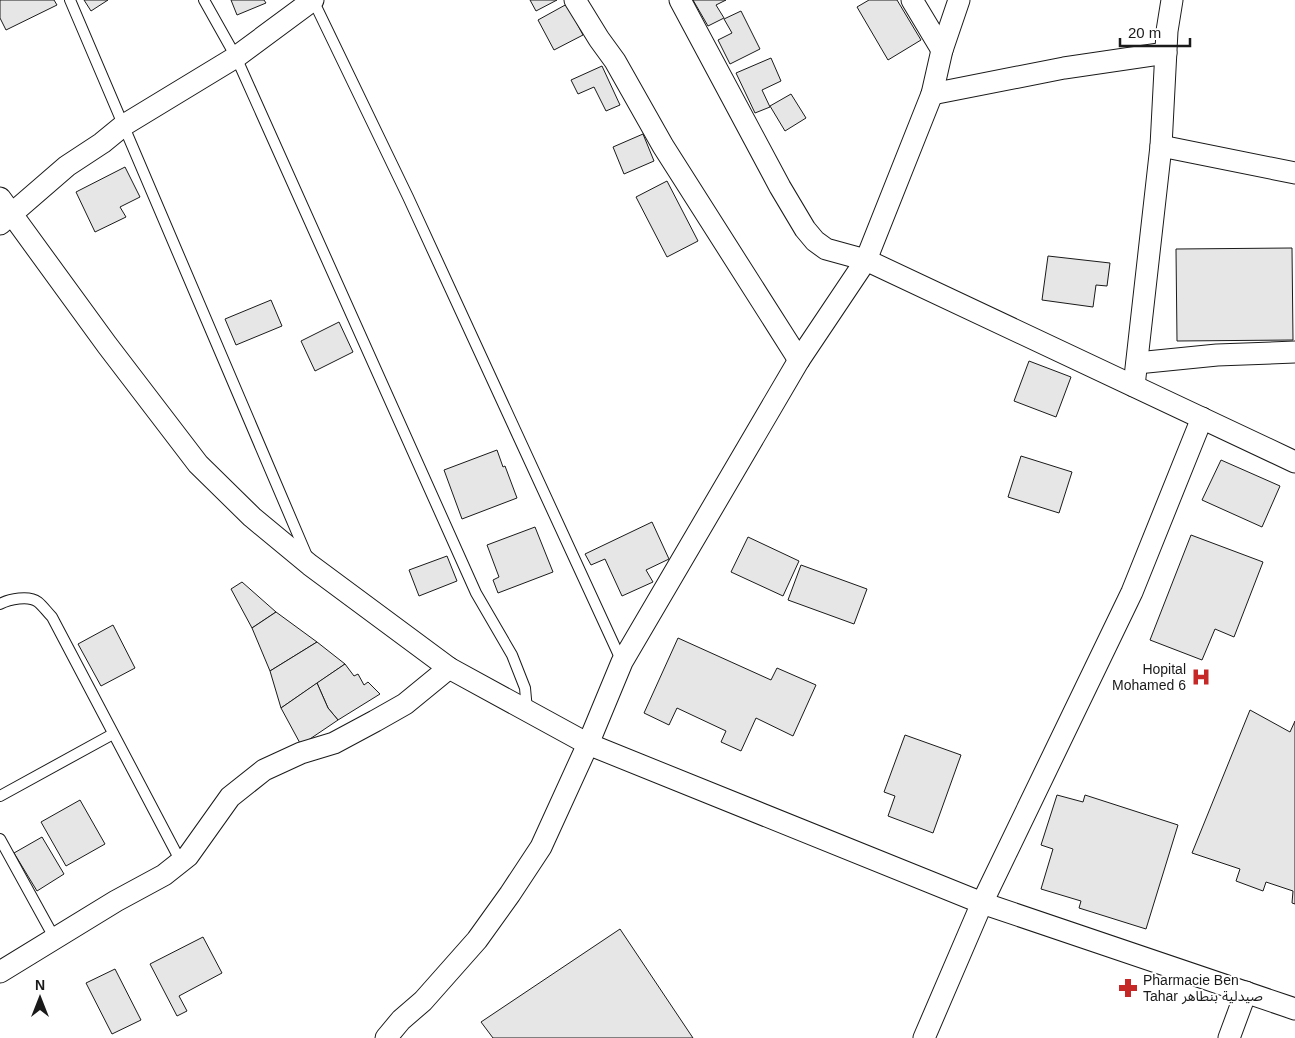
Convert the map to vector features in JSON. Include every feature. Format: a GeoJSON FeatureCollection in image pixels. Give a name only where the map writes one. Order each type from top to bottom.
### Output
{"type":"FeatureCollection","features":[{"type":"Feature","properties":{"kind":"street"},"geometry":{"type":"LineString","coordinates":[[313,0],[236,57],[124,125],[102,143],[4,212],[198,464],[252,517],[310,565],[449,668],[588,744],[982,903],[1295,1009]]}},
{"type":"Feature","properties":{"kind":"street"},"geometry":{"type":"LineString","coordinates":[[575,0],[598,39],[615,61],[663,146],[799,360]]}},
{"type":"Feature","properties":{"kind":"street"},"geometry":{"type":"LineString","coordinates":[[680,0],[780,187],[805,229],[826,249],[866,260],[1295,462]]}},
{"type":"Feature","properties":{"kind":"street"},"geometry":{"type":"LineString","coordinates":[[912,0],[942,50]]}},
{"type":"Feature","properties":{"kind":"street"},"geometry":{"type":"LineString","coordinates":[[386,1038],[401,1020],[423,1001],[477,940],[541,847],[588,744],[622,662],[799,360],[866,260],[932,94],[942,50],[959,0]]}},
{"type":"Feature","properties":{"kind":"street"},"geometry":{"type":"LineString","coordinates":[[1134,386],[1161,146],[1167,31],[1172,0]]}},
{"type":"Feature","properties":{"kind":"street"},"geometry":{"type":"LineString","coordinates":[[932,94],[1064,68],[1166,53]]}},
{"type":"Feature","properties":{"kind":"street"},"geometry":{"type":"LineString","coordinates":[[1161,146],[1295,173]]}},
{"type":"Feature","properties":{"kind":"street"},"geometry":{"type":"LineString","coordinates":[[1137,363],[1217,355],[1295,352]]}},
{"type":"Feature","properties":{"kind":"street"},"geometry":{"type":"LineString","coordinates":[[924,1038],[982,903],[1132,592],[1202,418]]}},
{"type":"Feature","properties":{"kind":"street"},"geometry":{"type":"LineString","coordinates":[[0,972],[116,902],[164,876],[188,856],[230,797],[264,770],[302,753],[334,742],[382,717],[405,704],[449,668]]}},
{"type":"Feature","properties":{"kind":"street"},"geometry":{"type":"LineString","coordinates":[[1229,1038],[1246,992]]}},
{"type":"Feature","properties":{"kind":"lane"},"geometry":{"type":"LineString","coordinates":[[70,0],[310,565]]}},
{"type":"Feature","properties":{"kind":"lane"},"geometry":{"type":"LineString","coordinates":[[204,0],[236,57],[476,593],[512,655],[525,688],[527,711]]}},
{"type":"Feature","properties":{"kind":"lane"},"geometry":{"type":"LineString","coordinates":[[313,0],[408,197],[622,662]]}},
{"type":"Feature","properties":{"kind":"lane"},"geometry":{"type":"LineString","coordinates":[[0,604],[23,598],[37,601],[52,617],[181,862]]}},
{"type":"Feature","properties":{"kind":"lane"},"geometry":{"type":"LineString","coordinates":[[0,796],[114,734]]}},
{"type":"Feature","properties":{"kind":"lane"},"geometry":{"type":"LineString","coordinates":[[0,839],[55,939]]}},
{"type":"Feature","properties":{"kind":"building"},"geometry":{"type":"Polygon","coordinates":[[[0,0],[54,0],[57,5],[6,30],[0,18],[0,0]]]}},
{"type":"Feature","properties":{"kind":"building"},"geometry":{"type":"Polygon","coordinates":[[[84,0],[108,0],[91,11],[84,0]]]}},
{"type":"Feature","properties":{"kind":"building"},"geometry":{"type":"Polygon","coordinates":[[[231,0],[264,0],[266,3],[237,15],[231,0]]]}},
{"type":"Feature","properties":{"kind":"building"},"geometry":{"type":"Polygon","coordinates":[[[530,0],[557,0],[536,11],[530,0]]]}},
{"type":"Feature","properties":{"kind":"building"},"geometry":{"type":"Polygon","coordinates":[[[693,0],[726,0],[716,5],[724,18],[708,26],[693,0]]]}},
{"type":"Feature","properties":{"kind":"building"},"geometry":{"type":"Polygon","coordinates":[[[869,0],[897,0],[921,40],[888,60],[857,7],[869,0]]]}},
{"type":"Feature","properties":{"kind":"building"},"geometry":{"type":"Polygon","coordinates":[[[567,4],[583,35],[554,50],[538,20],[567,4]]]}},
{"type":"Feature","properties":{"kind":"building"},"geometry":{"type":"Polygon","coordinates":[[[741,11],[760,49],[730,64],[718,40],[732,33],[724,19],[741,11]]]}},
{"type":"Feature","properties":{"kind":"building"},"geometry":{"type":"Polygon","coordinates":[[[771,58],[781,81],[762,90],[770,107],[755,113],[736,73],[771,58]]]}},
{"type":"Feature","properties":{"kind":"building"},"geometry":{"type":"Polygon","coordinates":[[[602,66],[620,105],[606,111],[594,87],[578,94],[571,80],[602,66]]]}},
{"type":"Feature","properties":{"kind":"building"},"geometry":{"type":"Polygon","coordinates":[[[791,94],[806,118],[785,131],[770,106],[791,94]]]}},
{"type":"Feature","properties":{"kind":"building"},"geometry":{"type":"Polygon","coordinates":[[[643,134],[654,161],[624,174],[613,147],[643,134]]]}},
{"type":"Feature","properties":{"kind":"building"},"geometry":{"type":"Polygon","coordinates":[[[125,167],[140,197],[120,207],[126,217],[95,232],[76,192],[125,167]]]}},
{"type":"Feature","properties":{"kind":"building"},"geometry":{"type":"Polygon","coordinates":[[[667,181],[698,241],[667,257],[636,197],[667,181]]]}},
{"type":"Feature","properties":{"kind":"building"},"geometry":{"type":"Polygon","coordinates":[[[1292,248],[1293,340],[1177,341],[1176,249],[1292,248]]]}},
{"type":"Feature","properties":{"kind":"building"},"geometry":{"type":"Polygon","coordinates":[[[1048,256],[1110,263],[1107,286],[1096,285],[1093,307],[1042,300],[1048,256]]]}},
{"type":"Feature","properties":{"kind":"building"},"geometry":{"type":"Polygon","coordinates":[[[271,300],[282,326],[236,345],[225,319],[271,300]]]}},
{"type":"Feature","properties":{"kind":"building"},"geometry":{"type":"Polygon","coordinates":[[[339,322],[353,352],[315,371],[301,341],[339,322]]]}},
{"type":"Feature","properties":{"kind":"building"},"geometry":{"type":"Polygon","coordinates":[[[1029,361],[1071,377],[1056,417],[1014,401],[1029,361]]]}},
{"type":"Feature","properties":{"kind":"building"},"geometry":{"type":"Polygon","coordinates":[[[497,450],[517,498],[462,519],[444,470],[497,450]]]}},
{"type":"Feature","properties":{"kind":"building"},"geometry":{"type":"Polygon","coordinates":[[[1021,456],[1072,472],[1059,513],[1008,497],[1021,456]]]}},
{"type":"Feature","properties":{"kind":"building"},"geometry":{"type":"Polygon","coordinates":[[[1221,460],[1280,486],[1262,527],[1202,500],[1221,460]]]}},
{"type":"Feature","properties":{"kind":"building"},"geometry":{"type":"Polygon","coordinates":[[[652,522],[669,559],[646,570],[653,582],[622,596],[605,559],[591,565],[585,554],[652,522]]]}},
{"type":"Feature","properties":{"kind":"building"},"geometry":{"type":"Polygon","coordinates":[[[535,527],[553,572],[498,593],[493,580],[499,577],[487,545],[535,527]]]}},
{"type":"Feature","properties":{"kind":"building"},"geometry":{"type":"Polygon","coordinates":[[[1191,535],[1263,562],[1234,637],[1215,629],[1202,660],[1150,640],[1191,535]]]}},
{"type":"Feature","properties":{"kind":"building"},"geometry":{"type":"Polygon","coordinates":[[[748,537],[799,561],[783,596],[731,572],[748,537]]]}},
{"type":"Feature","properties":{"kind":"building"},"geometry":{"type":"Polygon","coordinates":[[[447,556],[457,581],[419,596],[409,570],[447,556]]]}},
{"type":"Feature","properties":{"kind":"building"},"geometry":{"type":"Polygon","coordinates":[[[801,565],[867,589],[854,624],[788,600],[801,565]]]}},
{"type":"Feature","properties":{"kind":"building"},"geometry":{"type":"Polygon","coordinates":[[[242,582],[276,612],[252,628],[231,589],[242,582]]]}},
{"type":"Feature","properties":{"kind":"building"},"geometry":{"type":"Polygon","coordinates":[[[276,612],[317,642],[270,671],[252,628],[276,612]]]}},
{"type":"Feature","properties":{"kind":"building"},"geometry":{"type":"Polygon","coordinates":[[[113,625],[135,668],[101,686],[78,644],[113,625]]]}},
{"type":"Feature","properties":{"kind":"building"},"geometry":{"type":"Polygon","coordinates":[[[678,638],[771,680],[777,668],[816,685],[793,736],[756,718],[741,751],[721,742],[726,731],[677,708],[669,725],[644,713],[678,638]]]}},
{"type":"Feature","properties":{"kind":"building"},"geometry":{"type":"Polygon","coordinates":[[[317,642],[345,664],[281,708],[270,671],[317,642]]]}},
{"type":"Feature","properties":{"kind":"building"},"geometry":{"type":"Polygon","coordinates":[[[345,664],[354,676],[358,674],[364,685],[368,682],[380,694],[338,720],[328,708],[317,683],[345,664]]]}},
{"type":"Feature","properties":{"kind":"building"},"geometry":{"type":"Polygon","coordinates":[[[317,683],[328,708],[338,720],[301,745],[281,708],[317,683]]]}},
{"type":"Feature","properties":{"kind":"building"},"geometry":{"type":"Polygon","coordinates":[[[1250,710],[1290,732],[1295,721],[1295,904],[1292,903],[1293,891],[1266,882],[1263,891],[1236,881],[1240,869],[1192,853],[1250,710]]]}},
{"type":"Feature","properties":{"kind":"building"},"geometry":{"type":"Polygon","coordinates":[[[905,735],[961,755],[933,833],[888,816],[895,796],[884,792],[905,735]]]}},
{"type":"Feature","properties":{"kind":"building"},"geometry":{"type":"Polygon","coordinates":[[[1057,795],[1083,802],[1085,795],[1178,825],[1146,929],[1079,908],[1081,901],[1041,889],[1053,849],[1041,845],[1057,795]]]}},
{"type":"Feature","properties":{"kind":"building"},"geometry":{"type":"Polygon","coordinates":[[[80,800],[105,844],[66,866],[41,822],[80,800]]]}},
{"type":"Feature","properties":{"kind":"building"},"geometry":{"type":"Polygon","coordinates":[[[42,837],[64,874],[37,891],[14,853],[42,837]]]}},
{"type":"Feature","properties":{"kind":"building"},"geometry":{"type":"Polygon","coordinates":[[[620,929],[693,1038],[493,1038],[481,1022],[620,929]]]}},
{"type":"Feature","properties":{"kind":"building"},"geometry":{"type":"Polygon","coordinates":[[[203,937],[222,973],[179,996],[187,1011],[177,1016],[150,964],[203,937]]]}},
{"type":"Feature","properties":{"kind":"building"},"geometry":{"type":"Polygon","coordinates":[[[115,969],[141,1020],[112,1034],[86,983],[115,969]]]}},
{"type":"Feature","properties":{"kind":"place","name":"Hopital Mohamed 6"},"geometry":{"type":"Point","coordinates":[1201,677]}},
{"type":"Feature","properties":{"kind":"place","name":"Pharmacie Ben Tahar صيدلية بنطاهر"},"geometry":{"type":"Point","coordinates":[1128,988]}}]}
